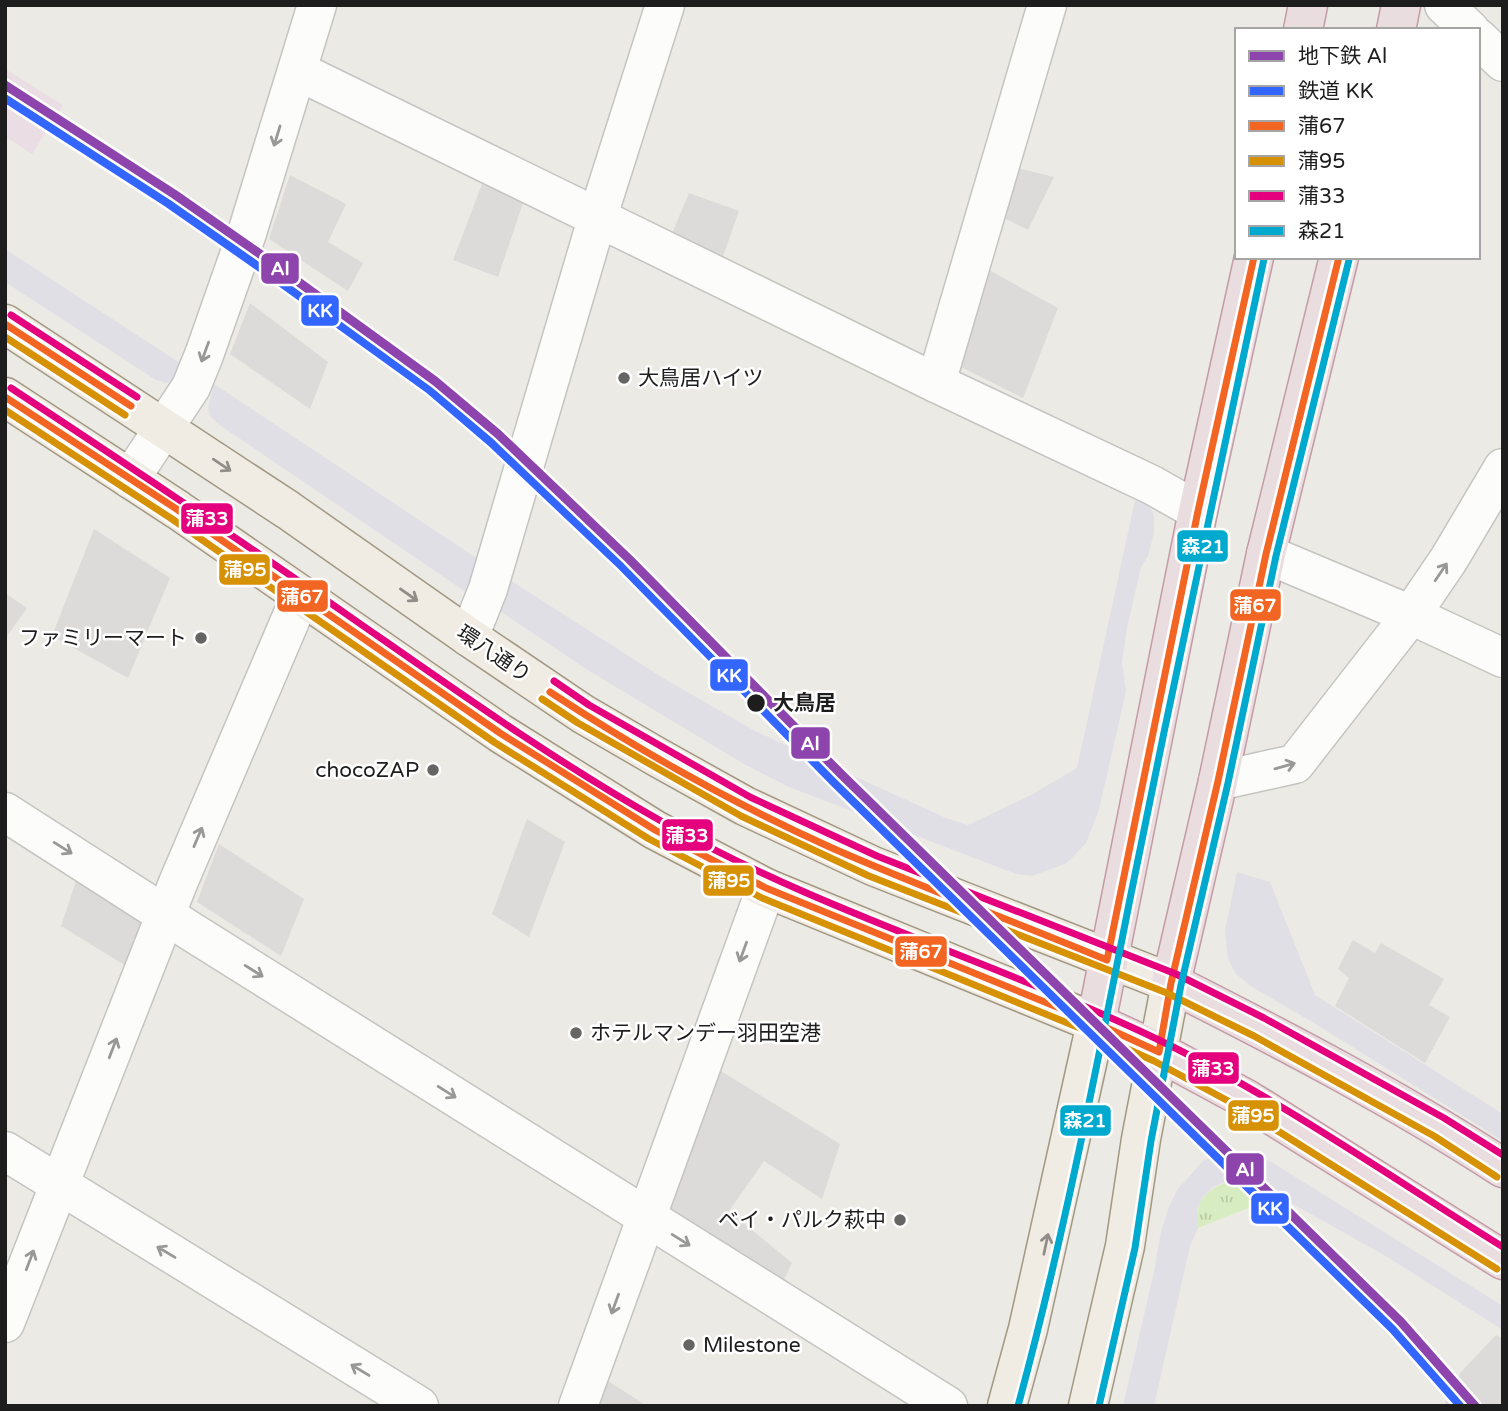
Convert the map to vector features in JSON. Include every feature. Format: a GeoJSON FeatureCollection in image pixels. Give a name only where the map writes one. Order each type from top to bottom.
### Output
{"type":"FeatureCollection","features":[{"type":"Feature","properties":{"kind":"highway"},"geometry":{"type":"LineString","coordinates":[[1303,28],[1308,5]]}},
{"type":"Feature","properties":{"kind":"highway"},"geometry":{"type":"LineString","coordinates":[[1396,28],[1401,5]]}},
{"type":"Feature","properties":{"kind":"highway"},"geometry":{"type":"LineString","coordinates":[[1254,259],[1198,511],[1096,1023],[1159,1052],[1248,1100],[1503,1260]]}},
{"type":"Feature","properties":{"kind":"highway"},"geometry":{"type":"LineString","coordinates":[[1171,983],[1218,781],[1266,554],[1339,259]]}},
{"type":"Feature","properties":{"kind":"highway","name":"環八通り"},"geometry":{"type":"LineString","coordinates":[[1171,983],[1259,1027],[1439,1127],[1503,1168]]}},
{"type":"Feature","properties":{"kind":"main road","name":"環八通り"},"geometry":{"type":"LineString","coordinates":[[5,324],[288,510],[583,714],[745,806],[873,866],[1171,983]]}},
{"type":"Feature","properties":{"kind":"main road"},"geometry":{"type":"LineString","coordinates":[[5,397],[301,595],[500,733],[655,830],[766,888],[1096,1023],[1028,1329],[1007,1406]]}},
{"type":"Feature","properties":{"kind":"main road"},"geometry":{"type":"LineString","coordinates":[[1088,1406],[1125,1246],[1141,1139],[1171,983]]}},
{"type":"Feature","properties":{"kind":"street"},"geometry":{"type":"LineString","coordinates":[[130,479],[191,387],[204,355],[247,233],[317,5]]}},
{"type":"Feature","properties":{"kind":"street"},"geometry":{"type":"LineString","coordinates":[[469,637],[488,589],[597,219],[665,5]]}},
{"type":"Feature","properties":{"kind":"street"},"geometry":{"type":"LineString","coordinates":[[936,383],[1047,5]]}},
{"type":"Feature","properties":{"kind":"street"},"geometry":{"type":"LineString","coordinates":[[1444,5],[1468,28]]}},
{"type":"Feature","properties":{"kind":"street"},"geometry":{"type":"LineString","coordinates":[[1480,40],[1503,62]]}},
{"type":"Feature","properties":{"kind":"street"},"geometry":{"type":"LineString","coordinates":[[298,71],[597,219],[1152,485],[1198,511]]}},
{"type":"Feature","properties":{"kind":"street"},"geometry":{"type":"LineString","coordinates":[[1218,781],[1295,764],[1411,615],[1449,559],[1503,468]]}},
{"type":"Feature","properties":{"kind":"street"},"geometry":{"type":"LineString","coordinates":[[1266,554],[1411,615],[1503,658]]}},
{"type":"Feature","properties":{"kind":"street"},"geometry":{"type":"LineString","coordinates":[[5,1323],[166,916],[301,595]]}},
{"type":"Feature","properties":{"kind":"street"},"geometry":{"type":"LineString","coordinates":[[5,812],[166,916],[948,1406]]}},
{"type":"Feature","properties":{"kind":"street"},"geometry":{"type":"LineString","coordinates":[[578,1406],[766,888]]}},
{"type":"Feature","properties":{"kind":"street"},"geometry":{"type":"LineString","coordinates":[[5,1151],[419,1406]]}},
{"type":"Feature","properties":{"kind":"shaded area"},"geometry":{"type":"Polygon","coordinates":[[[5,69],[63,105],[32,154],[5,136],[5,69]]]}},
{"type":"Feature","properties":{"kind":"shaded area"},"geometry":{"type":"Polygon","coordinates":[[[1013,167],[1054,177],[1028,230],[996,214],[1013,167]]]}},
{"type":"Feature","properties":{"kind":"shaded area"},"geometry":{"type":"Polygon","coordinates":[[[290,175],[346,204],[328,242],[363,263],[348,291],[269,239],[290,175]]]}},
{"type":"Feature","properties":{"kind":"shaded area"},"geometry":{"type":"Polygon","coordinates":[[[484,179],[524,200],[498,277],[453,260],[484,179]]]}},
{"type":"Feature","properties":{"kind":"shaded area"},"geometry":{"type":"Polygon","coordinates":[[[689,193],[739,211],[721,262],[668,243],[689,193]]]}},
{"type":"Feature","properties":{"kind":"shaded area"},"geometry":{"type":"Polygon","coordinates":[[[5,249],[186,367],[176,379],[166,383],[156,380],[5,282],[5,249]]]}},
{"type":"Feature","properties":{"kind":"shaded area"},"geometry":{"type":"Polygon","coordinates":[[[987,269],[1058,308],[1023,398],[955,364],[987,269]]]}},
{"type":"Feature","properties":{"kind":"shaded area"},"geometry":{"type":"Polygon","coordinates":[[[250,303],[328,362],[310,409],[230,354],[250,303]]]}},
{"type":"Feature","properties":{"kind":"shaded area"},"geometry":{"type":"Polygon","coordinates":[[[214,384],[481,561],[469,594],[221,426],[211,417],[208,408],[214,384]]]}},
{"type":"Feature","properties":{"kind":"shaded area"},"geometry":{"type":"Polygon","coordinates":[[[1135,500],[1148,505],[1154,515],[1154,533],[1148,556],[1141,567],[1127,628],[1122,662],[1126,691],[1099,810],[1086,843],[1067,863],[1032,876],[1016,874],[789,787],[744,764],[586,669],[497,609],[507,578],[663,678],[755,731],[946,818],[968,825],[1031,795],[1077,768],[1135,500]]]}},
{"type":"Feature","properties":{"kind":"shaded area"},"geometry":{"type":"Polygon","coordinates":[[[94,529],[170,578],[128,678],[52,636],[94,529]]]}},
{"type":"Feature","properties":{"kind":"shaded area"},"geometry":{"type":"Polygon","coordinates":[[[5,593],[27,608],[5,639],[5,593]]]}},
{"type":"Feature","properties":{"kind":"shaded area"},"geometry":{"type":"Polygon","coordinates":[[[527,819],[565,842],[529,937],[492,914],[527,819]]]}},
{"type":"Feature","properties":{"kind":"shaded area"},"geometry":{"type":"Polygon","coordinates":[[[219,844],[304,899],[281,956],[197,902],[219,844]]]}},
{"type":"Feature","properties":{"kind":"shaded area"},"geometry":{"type":"Polygon","coordinates":[[[1237,872],[1270,882],[1315,995],[1503,1114],[1503,1141],[1252,987],[1236,974],[1228,959],[1225,931],[1237,872]]]}},
{"type":"Feature","properties":{"kind":"shaded area"},"geometry":{"type":"Polygon","coordinates":[[[77,878],[151,921],[131,969],[61,926],[77,878]]]}},
{"type":"Feature","properties":{"kind":"shaded area"},"geometry":{"type":"Polygon","coordinates":[[[1353,940],[1375,953],[1381,943],[1444,979],[1429,1005],[1450,1017],[1425,1063],[1335,1006],[1349,978],[1338,969],[1353,940]]]}},
{"type":"Feature","properties":{"kind":"shaded area"},"geometry":{"type":"Polygon","coordinates":[[[716,1068],[840,1144],[822,1199],[764,1161],[729,1211],[792,1263],[782,1284],[663,1206],[716,1068]]]}},
{"type":"Feature","properties":{"kind":"shaded area"},"geometry":{"type":"Polygon","coordinates":[[[1239,1154],[1255,1156],[1273,1163],[1503,1306],[1503,1330],[1384,1255],[1259,1185],[1239,1180],[1226,1182],[1213,1187],[1197,1208],[1198,1228],[1190,1246],[1154,1406],[1123,1406],[1161,1231],[1169,1207],[1177,1190],[1203,1161],[1211,1157],[1239,1154]]]}},
{"type":"Feature","properties":{"kind":"shaded area"},"geometry":{"type":"Polygon","coordinates":[[[1496,1335],[1503,1339],[1503,1406],[1444,1406],[1461,1372],[1496,1335]]]}},
{"type":"Feature","properties":{"kind":"shaded area"},"geometry":{"type":"Polygon","coordinates":[[[605,1379],[647,1406],[593,1406],[605,1379]]]}},
{"type":"Feature","properties":{"kind":"green space"},"geometry":{"type":"Polygon","coordinates":[[[1239,1180],[1262,1187],[1271,1199],[1198,1228],[1198,1209],[1206,1194],[1221,1185],[1239,1180]]]}},
{"type":"Feature","properties":{"kind":"metro line","name":"Al"},"geometry":{"type":"LineString","coordinates":[[5,85],[174,194],[260,254],[435,381],[498,434],[629,559],[841,774],[1401,1322],[1475,1406]]}},
{"type":"Feature","properties":{"kind":"rail line","name":"KK"},"geometry":{"type":"LineString","coordinates":[[5,98],[168,203],[254,263],[429,389],[491,442],[622,566],[834,782],[1393,1329],[1461,1406]]}},
{"type":"Feature","properties":{"kind":"transit line","name":"蒲67"},"geometry":{"type":"LineString","coordinates":[[550,692],[688,776],[795,831],[1107,960],[1198,511],[1254,259]]}},
{"type":"Feature","properties":{"kind":"transit line","name":"森21"},"geometry":{"type":"LineString","coordinates":[[1018,1406],[1079,1151],[1264,259]]}},
{"type":"Feature","properties":{"kind":"transit line","name":"蒲67"},"geometry":{"type":"LineString","coordinates":[[5,397],[178,510],[500,733],[655,830],[766,888],[1096,1023],[1159,1052],[1171,983],[1218,781],[1266,554],[1339,259]]}},
{"type":"Feature","properties":{"kind":"transit line","name":"森21"},"geometry":{"type":"LineString","coordinates":[[1099,1406],[1135,1248],[1151,1141],[1181,985],[1228,783],[1276,556],[1349,260]]}},
{"type":"Feature","properties":{"kind":"transit line","name":"蒲33"},"geometry":{"type":"LineString","coordinates":[[11,315],[137,397]]}},
{"type":"Feature","properties":{"kind":"transit line","name":"蒲67"},"geometry":{"type":"LineString","coordinates":[[5,324],[131,406]]}},
{"type":"Feature","properties":{"kind":"transit line","name":"蒲95"},"geometry":{"type":"LineString","coordinates":[[5,337],[125,415]]}},
{"type":"Feature","properties":{"kind":"transit line","name":"蒲33"},"geometry":{"type":"LineString","coordinates":[[11,388],[223,529],[503,722],[621,798],[721,853],[783,883],[1036,986],[1205,1063],[1291,1113],[1503,1247]]}},
{"type":"Feature","properties":{"kind":"transit line","name":"蒲95"},"geometry":{"type":"LineString","coordinates":[[5,410],[172,519],[494,742],[649,839],[762,898],[1154,1061],[1243,1109],[1497,1269]]}},
{"type":"Feature","properties":{"kind":"transit line","name":"蒲33"},"geometry":{"type":"LineString","coordinates":[[554,681],[589,705],[750,797],[877,856],[1176,974],[1264,1018],[1444,1118],[1503,1155]]}},
{"type":"Feature","properties":{"kind":"transit line","name":"蒲95"},"geometry":{"type":"LineString","coordinates":[[542,699],[578,723],[741,816],[869,876],[1167,993],[1254,1036],[1434,1136],[1497,1177]]}},
{"type":"Feature","properties":{"kind":"place","name":"大鳥居ハイツ"},"geometry":{"type":"Point","coordinates":[624,378]}},
{"type":"Feature","properties":{"kind":"place","name":"ファミリーマート"},"geometry":{"type":"Point","coordinates":[201,638]}},
{"type":"Feature","properties":{"kind":"place","name":"大鳥居"},"geometry":{"type":"Point","coordinates":[756,703]}},
{"type":"Feature","properties":{"kind":"place","name":"chocoZAP"},"geometry":{"type":"Point","coordinates":[433,770]}},
{"type":"Feature","properties":{"kind":"place","name":"ホテルマンデー羽田空港"},"geometry":{"type":"Point","coordinates":[576,1033]}},
{"type":"Feature","properties":{"kind":"place","name":"ベイ・パルク萩中"},"geometry":{"type":"Point","coordinates":[900,1220]}},
{"type":"Feature","properties":{"kind":"place","name":"Milestone"},"geometry":{"type":"Point","coordinates":[689,1345]}}]}
